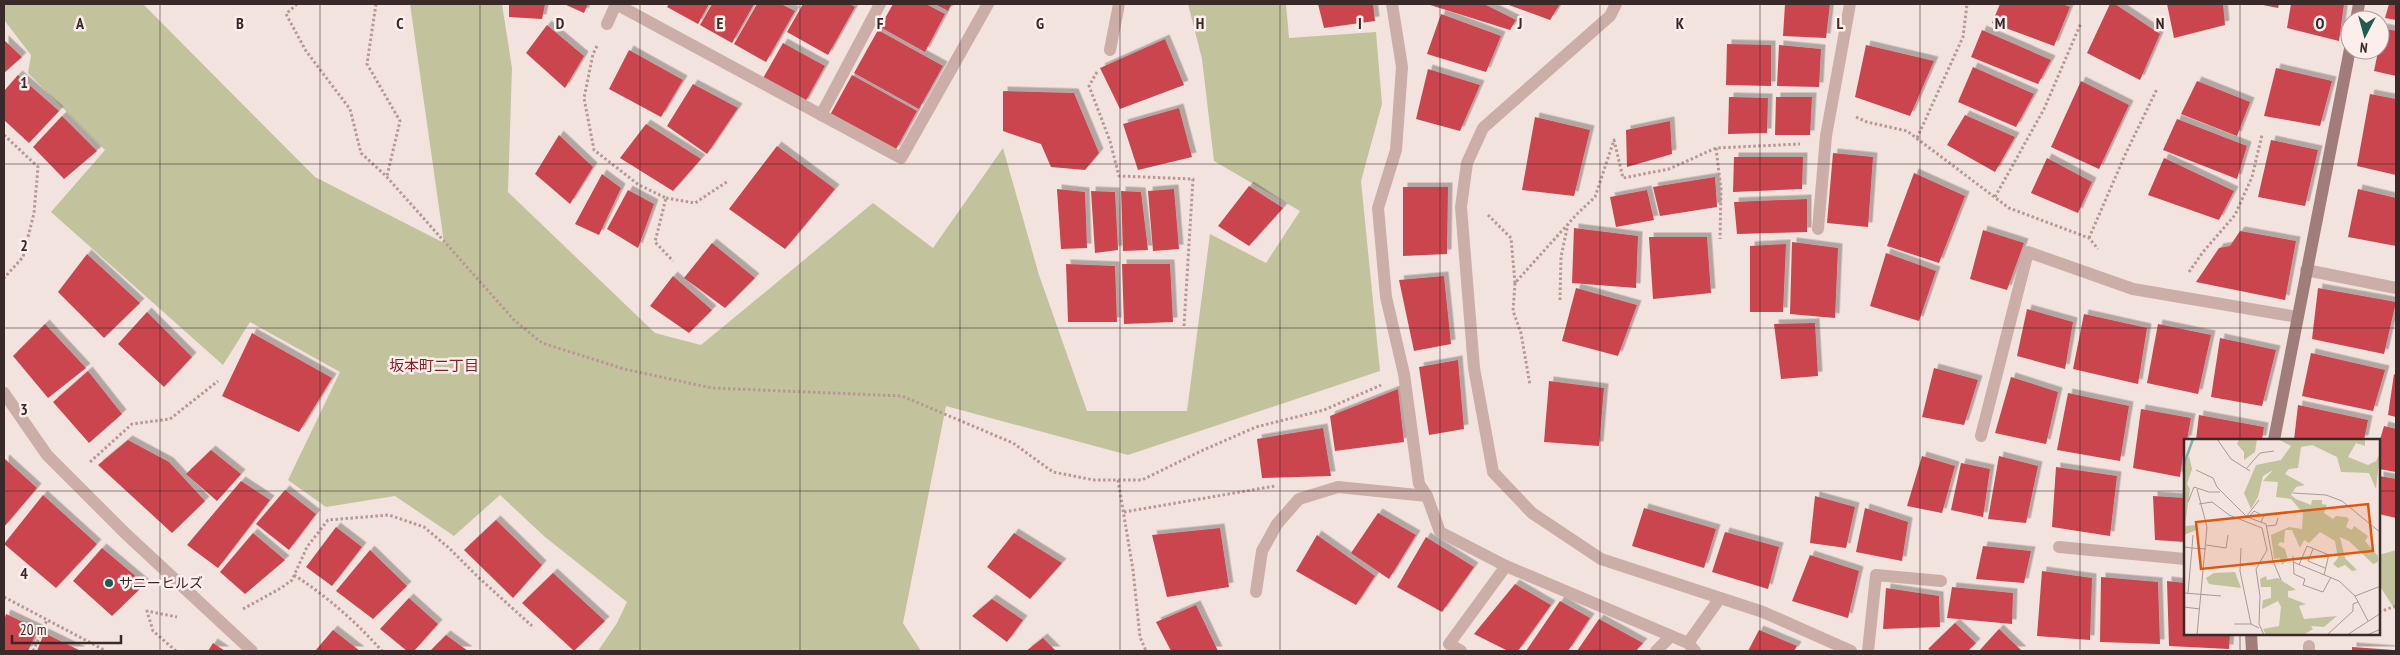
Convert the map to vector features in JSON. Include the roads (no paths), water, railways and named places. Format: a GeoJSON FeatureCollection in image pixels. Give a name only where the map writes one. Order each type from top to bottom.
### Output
{"type":"FeatureCollection","features":[{"type":"Feature","properties":{"kind":"street"},"geometry":{"type":"LineString","coordinates":[[606,24],[616,4],[901,158],[988,4]]}},
{"type":"Feature","properties":{"kind":"street"},"geometry":{"type":"LineString","coordinates":[[821,115],[880,4]]}},
{"type":"Feature","properties":{"kind":"street"},"geometry":{"type":"LineString","coordinates":[[1110,50],[1119,4]]}},
{"type":"Feature","properties":{"kind":"street"},"geometry":{"type":"LineString","coordinates":[[1392,4],[1402,76],[1396,150],[1378,208],[1386,297],[1404,374],[1419,484],[1427,496],[1440,532],[1506,566],[1671,636],[1692,647],[1720,598]]}},
{"type":"Feature","properties":{"kind":"street"},"geometry":{"type":"LineString","coordinates":[[1616,4],[1610,16],[1483,128],[1467,163],[1461,207],[1474,368],[1493,472],[1532,513],[1601,559],[1763,612],[1851,651]]}},
{"type":"Feature","properties":{"kind":"street"},"geometry":{"type":"LineString","coordinates":[[1818,229],[1825,140],[1844,45],[1850,4]]}},
{"type":"Feature","properties":{"kind":"street"},"geometry":{"type":"LineString","coordinates":[[2274,439],[2348,60]]}},
{"type":"Feature","properties":{"kind":"street"},"geometry":{"type":"LineString","coordinates":[[1981,436],[2028,252],[2134,289],[2298,317]]}},
{"type":"Feature","properties":{"kind":"street"},"geometry":{"type":"LineString","coordinates":[[2306,270],[2396,288]]}},
{"type":"Feature","properties":{"kind":"street"},"geometry":{"type":"LineString","coordinates":[[4,393],[47,455],[126,534],[252,651]]}},
{"type":"Feature","properties":{"kind":"street"},"geometry":{"type":"LineString","coordinates":[[1256,592],[1262,551],[1277,524],[1299,499],[1338,487],[1427,496]]}},
{"type":"Feature","properties":{"kind":"street"},"geometry":{"type":"LineString","coordinates":[[2059,547],[2184,559]]}},
{"type":"Feature","properties":{"kind":"street"},"geometry":{"type":"LineString","coordinates":[[1461,651],[1449,644],[1506,566]]}},
{"type":"Feature","properties":{"kind":"street"},"geometry":{"type":"LineString","coordinates":[[1868,651],[1876,574],[1940,581]]}},
{"type":"Feature","properties":{"kind":"street"},"geometry":{"type":"LineString","coordinates":[[2251,635],[2252,651]]}},
{"type":"Feature","properties":{"kind":"street"},"geometry":{"type":"LineString","coordinates":[[1656,651],[1671,636]]}},
{"type":"Feature","properties":{"kind":"place","name":"サニーヒルズ"},"geometry":{"type":"Point","coordinates":[109,583]}},
{"type":"Feature","properties":{"kind":"district","name":"坂本町二丁目"},"geometry":{"type":"Point","coordinates":[434,366]}}]}
